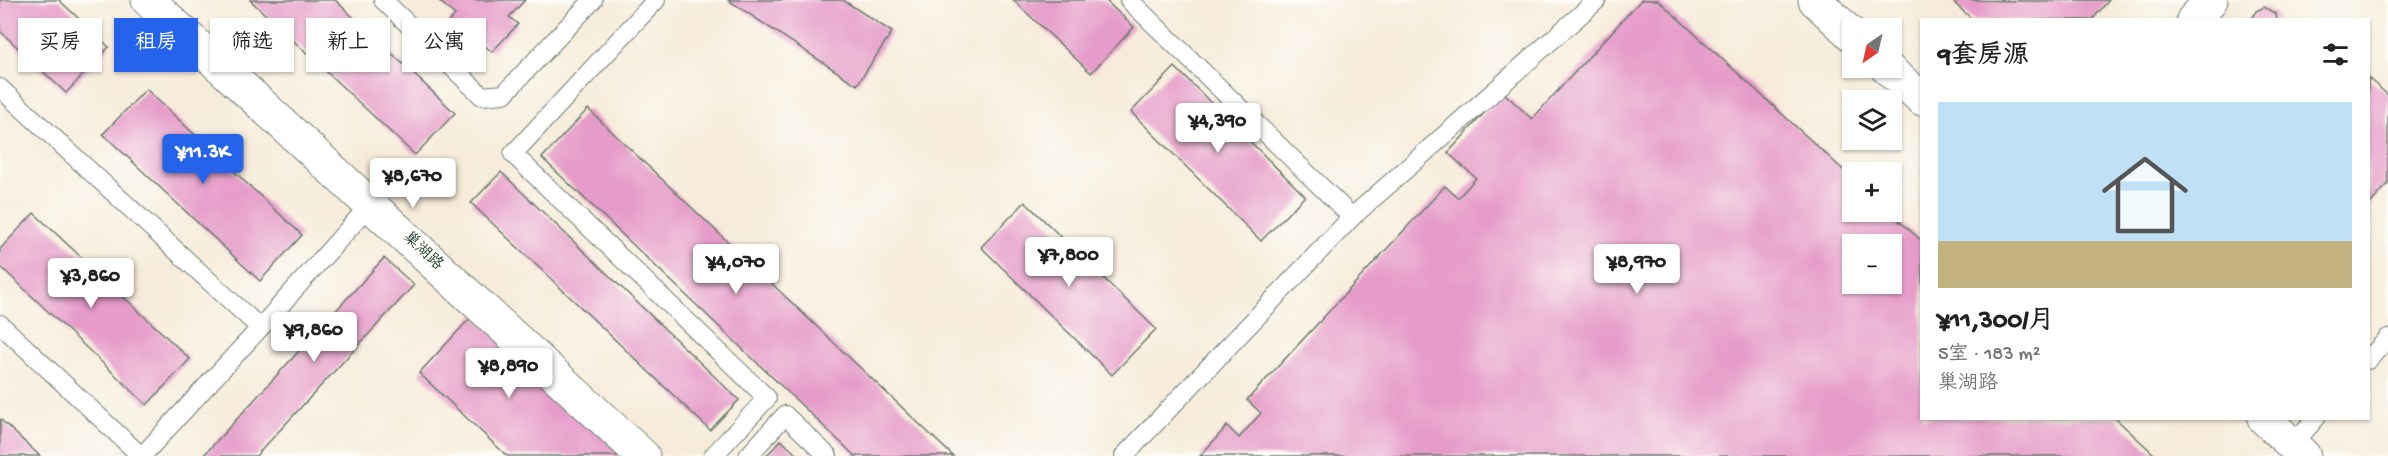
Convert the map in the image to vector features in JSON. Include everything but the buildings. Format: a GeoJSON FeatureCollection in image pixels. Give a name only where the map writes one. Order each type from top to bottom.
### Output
{"type":"FeatureCollection","features":[{"type":"Feature","properties":{"kind":"street","name":"巢湖路"},"geometry":{"type":"LineString","coordinates":[[148,0],[643,456]]}},
{"type":"Feature","properties":{"kind":"street"},"geometry":{"type":"LineString","coordinates":[[1815,0],[1842,26]]}},
{"type":"Feature","properties":{"kind":"street"},"geometry":{"type":"LineString","coordinates":[[2195,18],[2211,0]]}},
{"type":"Feature","properties":{"kind":"street"},"geometry":{"type":"LineString","coordinates":[[1898,78],[1920,97]]}},
{"type":"Feature","properties":{"kind":"street"},"geometry":{"type":"LineString","coordinates":[[2266,420],[2298,451]]}},
{"type":"Feature","properties":{"kind":"lane"},"geometry":{"type":"LineString","coordinates":[[382,0],[482,96],[504,94],[593,0]]}},
{"type":"Feature","properties":{"kind":"lane"},"geometry":{"type":"LineString","coordinates":[[656,0],[513,154],[767,398],[713,456]]}},
{"type":"Feature","properties":{"kind":"lane"},"geometry":{"type":"LineString","coordinates":[[1129,0],[1352,217]]}},
{"type":"Feature","properties":{"kind":"lane"},"geometry":{"type":"LineString","coordinates":[[1124,456],[1352,217],[1597,0]]}},
{"type":"Feature","properties":{"kind":"lane"},"geometry":{"type":"LineString","coordinates":[[0,88],[260,328]]}},
{"type":"Feature","properties":{"kind":"lane"},"geometry":{"type":"LineString","coordinates":[[0,324],[141,456],[370,205]]}},
{"type":"Feature","properties":{"kind":"lane"},"geometry":{"type":"LineString","coordinates":[[2370,357],[2388,338]]}},
{"type":"Feature","properties":{"kind":"lane"},"geometry":{"type":"LineString","coordinates":[[748,456],[785,415],[828,456]]}},
{"type":"Feature","properties":{"kind":"lane"},"geometry":{"type":"LineString","coordinates":[[2298,451],[2315,420]]}}]}
